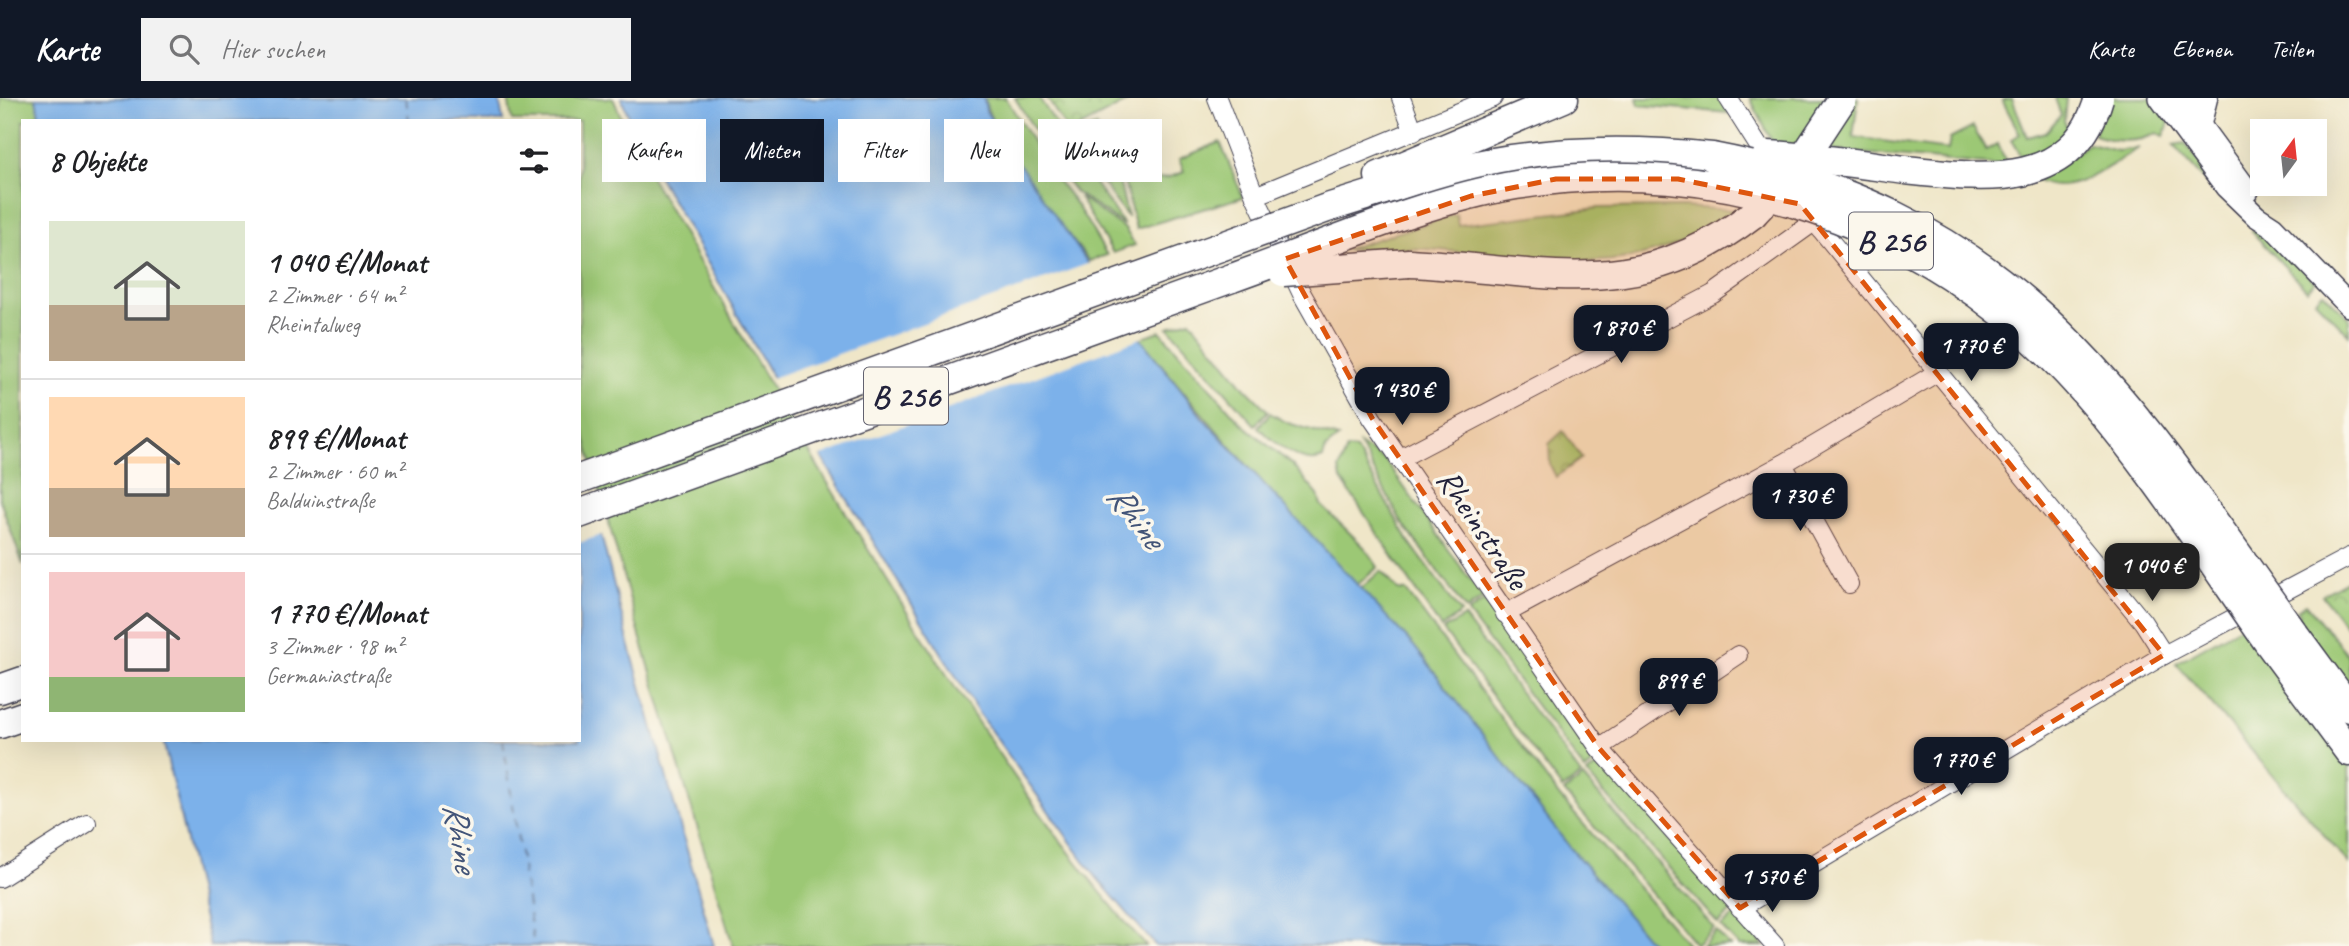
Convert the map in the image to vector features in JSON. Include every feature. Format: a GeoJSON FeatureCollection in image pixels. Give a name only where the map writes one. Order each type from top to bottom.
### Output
{"type":"FeatureCollection","features":[{"type":"Feature","properties":{"kind":"highway"},"geometry":{"type":"LineString","coordinates":[[1327,208],[1379,176],[1564,98]]}},
{"type":"Feature","properties":{"kind":"highway"},"geometry":{"type":"LineString","coordinates":[[1232,278],[1328,267],[1409,262],[1543,276],[1594,277],[1659,265],[1722,236],[1763,205],[1799,165],[1843,98]]}},
{"type":"Feature","properties":{"kind":"highway"},"geometry":{"type":"LineString","coordinates":[[1712,157],[1776,155],[1965,176],[2009,176],[2042,166],[2068,150],[2089,124],[2099,98]]}},
{"type":"Feature","properties":{"kind":"highway","name":"B 256"},"geometry":{"type":"LineString","coordinates":[[581,478],[1327,208],[1440,174],[1535,156],[1626,150],[1712,157],[1800,177],[1870,202],[1941,239],[2019,293],[2053,323],[2117,391],[2178,471],[2349,752]]}},
{"type":"Feature","properties":{"kind":"highway","name":"B 256"},"geometry":{"type":"LineString","coordinates":[[581,513],[1420,211],[1513,185],[1556,179],[1635,176],[1719,185],[1790,200],[1862,227],[1930,262],[1969,287],[2037,342],[2067,372],[2131,449],[2277,633],[2349,708]]}},
{"type":"Feature","properties":{"kind":"highway"},"geometry":{"type":"LineString","coordinates":[[0,689],[21,682]]}},
{"type":"Feature","properties":{"kind":"highway"},"geometry":{"type":"LineString","coordinates":[[0,724],[21,717]]}},
{"type":"Feature","properties":{"kind":"street","name":"Rheinstraße"},"geometry":{"type":"LineString","coordinates":[[1217,98],[1255,196],[1308,305],[1372,418],[1599,748],[1775,946]]}},
{"type":"Feature","properties":{"kind":"street"},"geometry":{"type":"LineString","coordinates":[[1401,98],[1414,132]]}},
{"type":"Feature","properties":{"kind":"street"},"geometry":{"type":"LineString","coordinates":[[1255,196],[1493,98]]}},
{"type":"Feature","properties":{"kind":"street"},"geometry":{"type":"LineString","coordinates":[[1728,98],[1751,138],[1814,222],[2143,622],[2164,655]]}},
{"type":"Feature","properties":{"kind":"street"},"geometry":{"type":"LineString","coordinates":[[2160,98],[2226,187],[2256,216],[2273,227]]}},
{"type":"Feature","properties":{"kind":"street"},"geometry":{"type":"LineString","coordinates":[[2180,98],[2200,110],[2273,227],[2349,306]]}},
{"type":"Feature","properties":{"kind":"street"},"geometry":{"type":"LineString","coordinates":[[1399,458],[1713,294],[1814,222]]}},
{"type":"Feature","properties":{"kind":"street"},"geometry":{"type":"LineString","coordinates":[[1505,614],[1783,464],[1938,372]]}},
{"type":"Feature","properties":{"kind":"street"},"geometry":{"type":"LineString","coordinates":[[1783,464],[1849,584]]}},
{"type":"Feature","properties":{"kind":"street"},"geometry":{"type":"LineString","coordinates":[[1740,908],[2164,655],[2349,557]]}},
{"type":"Feature","properties":{"kind":"street"},"geometry":{"type":"LineString","coordinates":[[1599,748],[1738,655]]}},
{"type":"Feature","properties":{"kind":"street"},"geometry":{"type":"LineString","coordinates":[[0,878],[87,823]]}},
{"type":"Feature","properties":{"kind":"highlighted area"},"geometry":{"type":"Polygon","coordinates":[[[1556,179],[1678,179],[1790,200],[1800,204],[1903,329],[2164,655],[1740,908],[1599,748],[1372,418],[1285,259],[1471,196],[1556,179]]]}},
{"type":"Feature","properties":{"kind":"green space"},"geometry":{"type":"Polygon","coordinates":[[[0,98],[36,98],[40,119],[21,119],[21,559],[0,500],[0,98]]]}},
{"type":"Feature","properties":{"kind":"green space"},"geometry":{"type":"Polygon","coordinates":[[[508,98],[613,98],[622,119],[602,119],[602,182],[654,182],[844,510],[970,711],[1083,871],[1146,946],[733,946],[640,636],[581,422],[581,119],[512,119],[508,98]]]}},
{"type":"Feature","properties":{"kind":"green space"},"geometry":{"type":"Polygon","coordinates":[[[984,98],[1006,98],[1019,119],[991,119],[984,98]]]}},
{"type":"Feature","properties":{"kind":"green space"},"geometry":{"type":"Polygon","coordinates":[[[1015,98],[1039,98],[1053,119],[1038,119],[1038,136],[1015,98]]]}},
{"type":"Feature","properties":{"kind":"green space"},"geometry":{"type":"Polygon","coordinates":[[[1047,98],[1134,98],[1095,119],[1060,119],[1047,98]]]}},
{"type":"Feature","properties":{"kind":"green space"},"geometry":{"type":"Polygon","coordinates":[[[1637,98],[1720,98],[1729,113],[1639,105],[1637,98]]]}},
{"type":"Feature","properties":{"kind":"green space"},"geometry":{"type":"Polygon","coordinates":[[[1750,98],[1828,98],[1799,146],[1772,142],[1750,98]]]}},
{"type":"Feature","properties":{"kind":"green space"},"geometry":{"type":"Polygon","coordinates":[[[1855,98],[1858,98],[1853,137],[1948,150],[1950,139],[1973,127],[1986,150],[1998,144],[2007,166],[1826,150],[1855,98]]]}},
{"type":"Feature","properties":{"kind":"green space"},"geometry":{"type":"Polygon","coordinates":[[[2012,98],[2027,137],[2046,132],[2061,115],[2055,98],[2066,98],[2064,121],[2070,132],[2024,162],[2011,140],[2020,134],[2002,100],[2012,98]]]}},
{"type":"Feature","properties":{"kind":"green space"},"geometry":{"type":"Polygon","coordinates":[[[2108,98],[2154,98],[2170,120],[2164,136],[2157,133],[2126,141],[2094,135],[2108,98]]]}},
{"type":"Feature","properties":{"kind":"green space"},"geometry":{"type":"Polygon","coordinates":[[[1024,128],[1038,151],[1038,182],[1058,182],[1063,187],[1107,255],[1089,261],[1024,174],[1024,128]]]}},
{"type":"Feature","properties":{"kind":"green space"},"geometry":{"type":"Polygon","coordinates":[[[1220,142],[1243,197],[1136,229],[1124,182],[1162,182],[1162,179],[1184,172],[1179,159],[1220,142]]]}},
{"type":"Feature","properties":{"kind":"green space"},"geometry":{"type":"Polygon","coordinates":[[[2185,143],[2218,187],[2214,191],[2173,145],[2185,143]]]}},
{"type":"Feature","properties":{"kind":"green space"},"geometry":{"type":"Polygon","coordinates":[[[2089,144],[2118,151],[2139,148],[2102,171],[2075,183],[2049,185],[2036,180],[2089,144]]]}},
{"type":"Feature","properties":{"kind":"green space"},"geometry":{"type":"Polygon","coordinates":[[[1068,182],[1094,182],[1124,225],[1075,192],[1068,182]]]}},
{"type":"Feature","properties":{"kind":"green space"},"geometry":{"type":"Polygon","coordinates":[[[1102,182],[1119,182],[1128,218],[1102,182]]]}},
{"type":"Feature","properties":{"kind":"green space"},"geometry":{"type":"Polygon","coordinates":[[[1079,197],[1125,229],[1135,245],[1113,253],[1079,197]]]}},
{"type":"Feature","properties":{"kind":"green space"},"geometry":{"type":"Polygon","coordinates":[[[1681,207],[1735,210],[1701,233],[1666,249],[1630,258],[1593,262],[1517,259],[1416,248],[1343,250],[1456,214],[1458,225],[1598,208],[1681,207]]]}},
{"type":"Feature","properties":{"kind":"green space"},"geometry":{"type":"Polygon","coordinates":[[[2258,224],[2315,282],[2307,290],[2251,231],[2258,224]]]}},
{"type":"Feature","properties":{"kind":"green space"},"geometry":{"type":"Polygon","coordinates":[[[2323,292],[2349,318],[2349,335],[2315,300],[2323,292]]]}},
{"type":"Feature","properties":{"kind":"green space"},"geometry":{"type":"Polygon","coordinates":[[[1190,320],[1245,388],[1268,411],[1255,425],[1168,327],[1190,320]]]}},
{"type":"Feature","properties":{"kind":"green space"},"geometry":{"type":"Polygon","coordinates":[[[1160,331],[1241,423],[1292,465],[1318,495],[1321,505],[1365,548],[1378,567],[1357,585],[1219,433],[1140,338],[1160,331]]]}},
{"type":"Feature","properties":{"kind":"green space"},"geometry":{"type":"Polygon","coordinates":[[[1270,413],[1288,423],[1338,438],[1326,448],[1323,458],[1315,460],[1297,456],[1279,446],[1258,427],[1270,413]]]}},
{"type":"Feature","properties":{"kind":"green space"},"geometry":{"type":"Polygon","coordinates":[[[1563,431],[1582,458],[1556,477],[1550,465],[1549,444],[1563,431]]]}},
{"type":"Feature","properties":{"kind":"green space"},"geometry":{"type":"Polygon","coordinates":[[[1360,445],[1384,459],[1483,598],[1466,610],[1401,521],[1360,445]]]}},
{"type":"Feature","properties":{"kind":"green space"},"geometry":{"type":"Polygon","coordinates":[[[1347,449],[1356,450],[1408,540],[1461,613],[1441,628],[1341,479],[1339,469],[1347,449]]]}},
{"type":"Feature","properties":{"kind":"green space"},"geometry":{"type":"Polygon","coordinates":[[[1381,571],[1398,590],[1406,591],[1560,797],[1689,946],[1653,946],[1568,845],[1413,645],[1360,589],[1381,571]]]}},
{"type":"Feature","properties":{"kind":"green space"},"geometry":{"type":"Polygon","coordinates":[[[2349,580],[2349,630],[2322,595],[2349,580]]]}},
{"type":"Feature","properties":{"kind":"green space"},"geometry":{"type":"Polygon","coordinates":[[[1484,601],[1600,759],[1585,771],[1468,613],[1484,601]]]}},
{"type":"Feature","properties":{"kind":"green space"},"geometry":{"type":"Polygon","coordinates":[[[2306,604],[2349,656],[2349,691],[2296,616],[2300,614],[2297,610],[2306,604]]]}},
{"type":"Feature","properties":{"kind":"green space"},"geometry":{"type":"Polygon","coordinates":[[[1464,617],[1581,775],[1562,789],[1443,630],[1464,617]]]}},
{"type":"Feature","properties":{"kind":"green space"},"geometry":{"type":"Polygon","coordinates":[[[2245,624],[2349,767],[2349,864],[2176,663],[2245,624]]]}},
{"type":"Feature","properties":{"kind":"green space"},"geometry":{"type":"Polygon","coordinates":[[[1603,762],[1732,911],[1718,924],[1587,774],[1603,762]]]}},
{"type":"Feature","properties":{"kind":"green space"},"geometry":{"type":"Polygon","coordinates":[[[1583,777],[1714,928],[1696,945],[1564,792],[1583,777]]]}},
{"type":"Feature","properties":{"kind":"green space"},"geometry":{"type":"Polygon","coordinates":[[[1736,914],[1764,946],[1739,946],[1721,927],[1736,914]]]}},
{"type":"Feature","properties":{"kind":"green space"},"geometry":{"type":"Polygon","coordinates":[[[1716,931],[1730,946],[1702,946],[1716,931]]]}},
{"type":"Feature","properties":{"kind":"water"},"geometry":{"type":"Polygon","coordinates":[[[36,98],[499,98],[503,119],[40,119],[36,98]]]}},
{"type":"Feature","properties":{"kind":"water","name":"Rhine"},"geometry":{"type":"Polygon","coordinates":[[[621,98],[984,98],[986,111],[991,119],[944,119],[944,182],[1024,182],[1024,171],[1140,338],[1203,418],[1413,645],[1568,845],[1654,946],[1156,946],[1095,876],[979,714],[773,378],[662,182],[706,182],[706,119],[630,119],[621,98]]]}},
{"type":"Feature","properties":{"kind":"water","name":"Rhine"},"geometry":{"type":"Polygon","coordinates":[[[581,457],[628,640],[714,946],[210,946],[163,742],[581,742],[581,457]]]}},
{"type":"Feature","properties":{"kind":"pier"},"geometry":{"type":"Polygon","coordinates":[[[1093,262],[1144,337],[816,458],[769,379],[1093,262]]]}},
{"type":"Feature","properties":{"kind":"pier"},"geometry":{"type":"Polygon","coordinates":[[[581,448],[604,534],[581,542],[581,448]]]}},
{"type":"Feature","properties":{"kind":"ferry route"},"geometry":{"type":"LineString","coordinates":[[406,98],[409,119]]}},
{"type":"Feature","properties":{"kind":"ferry route"},"geometry":{"type":"LineString","coordinates":[[503,742],[534,946]]}}]}
